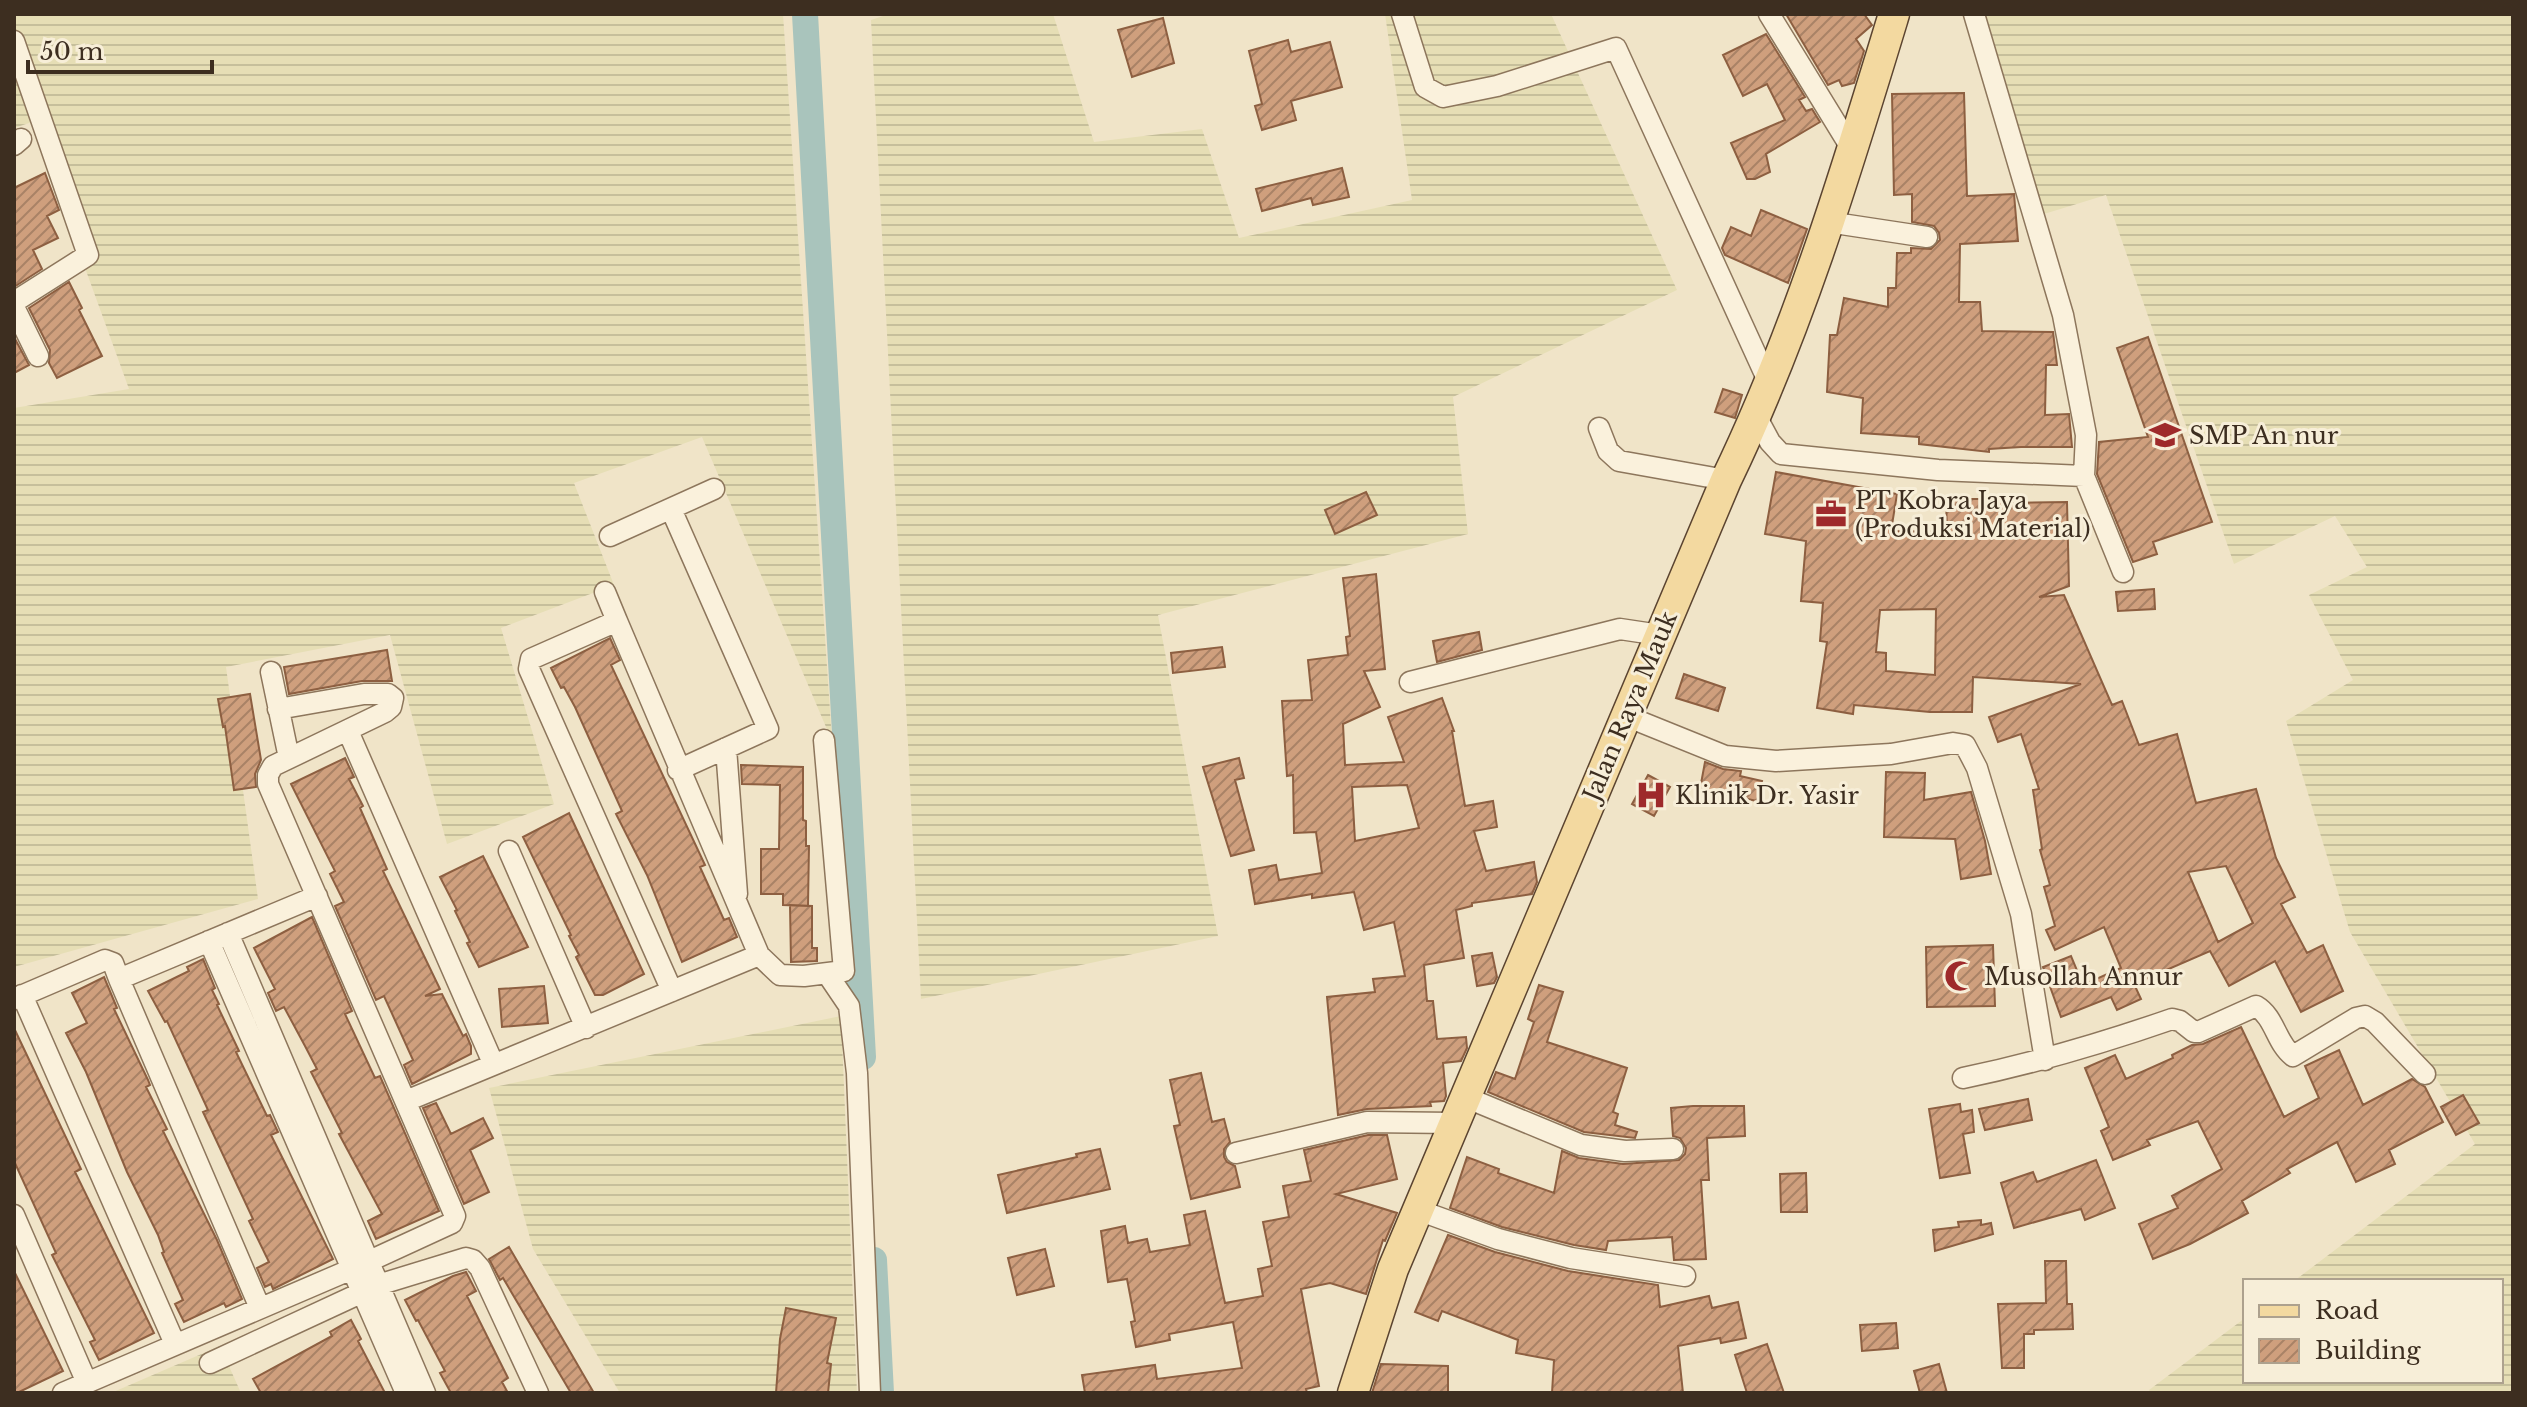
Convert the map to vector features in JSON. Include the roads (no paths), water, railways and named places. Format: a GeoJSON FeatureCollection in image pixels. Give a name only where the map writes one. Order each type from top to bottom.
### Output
{"type":"FeatureCollection","features":[{"type":"Feature","properties":{"kind":"main road","name":"Jalan Raya Mauk"},"geometry":{"type":"LineString","coordinates":[[1353,1393],[1393,1269],[1769,383],[1853,151],[1894,14]]}},
{"type":"Feature","properties":{"kind":"street"},"geometry":{"type":"LineString","coordinates":[[1402,14],[1425,87],[1443,97],[1497,86],[1616,48],[1769,383]]}},
{"type":"Feature","properties":{"kind":"street"},"geometry":{"type":"LineString","coordinates":[[1769,14],[1853,151]]}},
{"type":"Feature","properties":{"kind":"street"},"geometry":{"type":"LineString","coordinates":[[1974,14],[2063,315],[2086,435],[2084,476],[2123,572]]}},
{"type":"Feature","properties":{"kind":"street"},"geometry":{"type":"LineString","coordinates":[[14,41],[88,255],[14,304],[38,356]]}},
{"type":"Feature","properties":{"kind":"street"},"geometry":{"type":"LineString","coordinates":[[1828,222],[1927,237]]}},
{"type":"Feature","properties":{"kind":"street"},"geometry":{"type":"LineString","coordinates":[[1756,416],[1774,449],[1781,454],[1924,469],[2084,476]]}},
{"type":"Feature","properties":{"kind":"street"},"geometry":{"type":"LineString","coordinates":[[1599,428],[1608,451],[1619,461],[1726,480]]}},
{"type":"Feature","properties":{"kind":"street"},"geometry":{"type":"LineString","coordinates":[[610,536],[714,489]]}},
{"type":"Feature","properties":{"kind":"street"},"geometry":{"type":"LineString","coordinates":[[671,509],[768,729],[678,770]]}},
{"type":"Feature","properties":{"kind":"street"},"geometry":{"type":"LineString","coordinates":[[605,592],[738,910],[759,955],[780,975],[828,975],[844,971],[824,740]]}},
{"type":"Feature","properties":{"kind":"street"},"geometry":{"type":"LineString","coordinates":[[617,621],[531,659],[529,669],[672,991]]}},
{"type":"Feature","properties":{"kind":"street"},"geometry":{"type":"LineString","coordinates":[[1410,682],[1620,629],[1660,635]]}},
{"type":"Feature","properties":{"kind":"street"},"geometry":{"type":"LineString","coordinates":[[271,672],[289,758]]}},
{"type":"Feature","properties":{"kind":"street"},"geometry":{"type":"LineString","coordinates":[[63,1393],[360,1266],[452,1223],[455,1216],[268,784],[268,775],[273,766],[385,712],[391,707],[393,698],[379,693],[278,709]]}},
{"type":"Feature","properties":{"kind":"street"},"geometry":{"type":"LineString","coordinates":[[1626,716],[1725,756],[1776,761],[1891,754],[1953,743],[1965,745],[1977,768],[2021,914],[2045,1060]]}},
{"type":"Feature","properties":{"kind":"street"},"geometry":{"type":"LineString","coordinates":[[348,731],[493,1063]]}},
{"type":"Feature","properties":{"kind":"street"},"geometry":{"type":"LineString","coordinates":[[726,748],[738,910]]}},
{"type":"Feature","properties":{"kind":"street"},"geometry":{"type":"LineString","coordinates":[[509,851],[586,1028]]}},
{"type":"Feature","properties":{"kind":"street"},"geometry":{"type":"LineString","coordinates":[[119,979],[317,896]]}},
{"type":"Feature","properties":{"kind":"street"},"geometry":{"type":"LineString","coordinates":[[219,937],[370,1289],[425,1393]]}},
{"type":"Feature","properties":{"kind":"street"},"geometry":{"type":"LineString","coordinates":[[406,1101],[759,955]]}},
{"type":"Feature","properties":{"kind":"street"},"geometry":{"type":"LineString","coordinates":[[175,1344],[18,997],[105,960],[113,963],[260,1308]]}},
{"type":"Feature","properties":{"kind":"street"},"geometry":{"type":"LineString","coordinates":[[828,975],[849,1006],[857,1073],[870,1393]]}},
{"type":"Feature","properties":{"kind":"street"},"geometry":{"type":"LineString","coordinates":[[1963,1078],[2045,1060],[2172,1019],[2198,1032],[2256,1006],[2265,1013],[2285,1049],[2293,1056],[2356,1018],[2365,1016],[2375,1022],[2425,1074]]}},
{"type":"Feature","properties":{"kind":"street"},"geometry":{"type":"LineString","coordinates":[[1236,1153],[1367,1122],[1459,1110],[1581,1145],[1625,1151],[1673,1149]]}},
{"type":"Feature","properties":{"kind":"street"},"geometry":{"type":"LineString","coordinates":[[1418,1210],[1498,1239],[1571,1258],[1685,1276]]}},
{"type":"Feature","properties":{"kind":"street"},"geometry":{"type":"LineString","coordinates":[[14,1215],[87,1383]]}},
{"type":"Feature","properties":{"kind":"street"},"geometry":{"type":"LineString","coordinates":[[210,1363],[370,1289],[466,1258],[473,1260],[480,1268],[538,1393]]}},
{"type":"Feature","properties":{"kind":"street"},"geometry":{"type":"LineString","coordinates":[[370,1289],[406,1393]]}},
{"type":"Feature","properties":{"kind":"waterway"},"geometry":{"type":"LineString","coordinates":[[805,14],[863,1057]]}},
{"type":"Feature","properties":{"kind":"waterway"},"geometry":{"type":"LineString","coordinates":[[874,1260],[881,1393]]}},
{"type":"Feature","properties":{"kind":"place","name":"SMP An nur"},"geometry":{"type":"Point","coordinates":[2165,435]}},
{"type":"Feature","properties":{"kind":"place","name":"PT Kobra Jaya (Produksi Material)"},"geometry":{"type":"Point","coordinates":[1831,514]}},
{"type":"Feature","properties":{"kind":"place","name":"Klinik Dr. Yasir"},"geometry":{"type":"Point","coordinates":[1651,795]}},
{"type":"Feature","properties":{"kind":"place","name":"Musollah Annur"},"geometry":{"type":"Point","coordinates":[1960,976]}}]}
